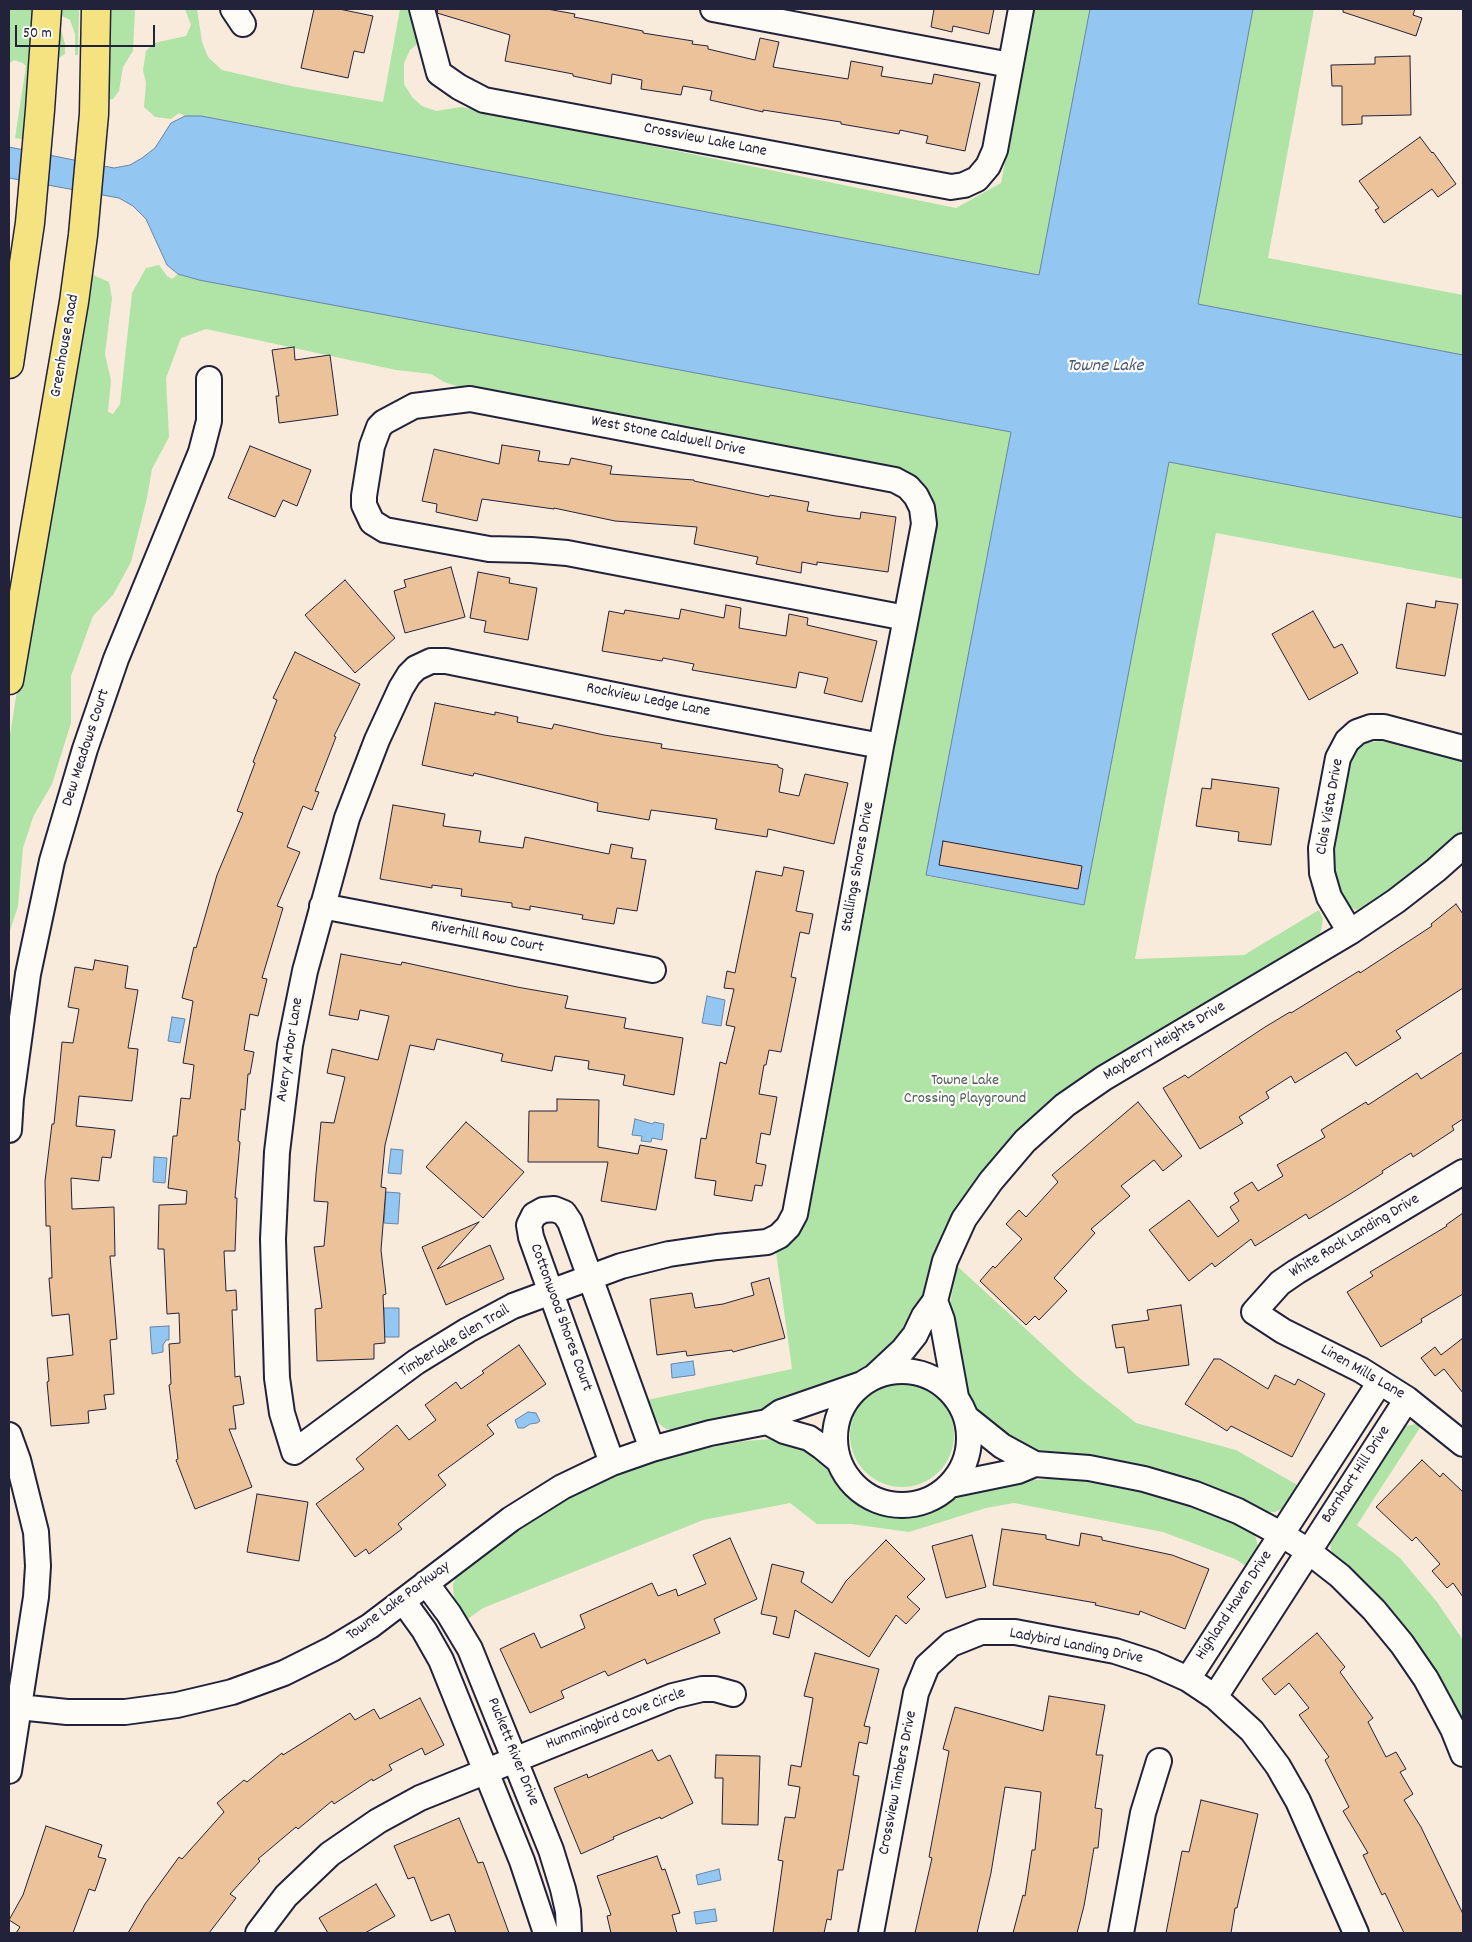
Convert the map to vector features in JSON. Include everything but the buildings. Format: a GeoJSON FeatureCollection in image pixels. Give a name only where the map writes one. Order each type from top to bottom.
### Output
{"type":"FeatureCollection","features":[{"type":"Feature","properties":{"kind":"main road"},"geometry":{"type":"LineString","coordinates":[[9,364],[30,223],[47,9]]}},
{"type":"Feature","properties":{"kind":"main road","name":"Greenhouse Road"},"geometry":{"type":"LineString","coordinates":[[9,680],[74,302],[83,235],[94,114],[96,9]]}},
{"type":"Feature","properties":{"kind":"street","name":"Crossview Lake Lane"},"geometry":{"type":"LineString","coordinates":[[422,9],[439,73],[459,88],[484,100],[942,186],[964,185],[977,178],[988,166],[995,150],[1010,65]]}},
{"type":"Feature","properties":{"kind":"street"},"geometry":{"type":"LineString","coordinates":[[713,9],[1010,65],[1021,9]]}},
{"type":"Feature","properties":{"kind":"street","name":"Dew Meadows Court"},"geometry":{"type":"LineString","coordinates":[[9,1130],[11,1098],[28,974],[52,861],[85,749],[116,659],[201,452],[209,421],[209,379]]}},
{"type":"Feature","properties":{"kind":"street","name":"West Stone Caldwell Drive"},"geometry":{"type":"LineString","coordinates":[[906,618],[567,553],[489,549],[394,532],[379,527],[367,514],[364,506],[364,496],[375,435],[384,422],[414,406],[470,399],[895,480],[908,487],[916,496]]}},
{"type":"Feature","properties":{"kind":"street","name":"Stallings Shores Drive"},"geometry":{"type":"LineString","coordinates":[[779,1236],[788,1227],[795,1214],[880,746],[924,524],[922,508],[916,496]]}},
{"type":"Feature","properties":{"kind":"street","name":"Rockview Ledge Lane"},"geometry":{"type":"LineString","coordinates":[[416,668],[431,661],[446,661],[880,746]]}},
{"type":"Feature","properties":{"kind":"street","name":"Avery Arbor Lane"},"geometry":{"type":"LineString","coordinates":[[294,1452],[282,1412],[277,1378],[273,1239],[276,1152],[290,1045],[305,971],[347,818],[377,740],[401,688],[416,668]]}},
{"type":"Feature","properties":{"kind":"street","name":"Clois Vista Drive"},"geometry":{"type":"LineString","coordinates":[[1350,932],[1329,897],[1322,873],[1321,848],[1338,758],[1347,741],[1356,732],[1371,727],[1384,727],[1463,748]]}},
{"type":"Feature","properties":{"kind":"street","name":"Mayberry Heights Drive"},"geometry":{"type":"LineString","coordinates":[[868,1380],[903,1350],[915,1335],[924,1316],[935,1301],[945,1261],[964,1219],[991,1182],[1026,1141],[1065,1105],[1104,1078],[1350,932],[1396,901],[1463,846]]}},
{"type":"Feature","properties":{"kind":"street","name":"Riverhill Row Court"},"geometry":{"type":"LineString","coordinates":[[322,906],[653,970]]}},
{"type":"Feature","properties":{"kind":"street","name":"White Rock Landing Drive"},"geometry":{"type":"LineString","coordinates":[[1254,1312],[1280,1282],[1463,1172]]}},
{"type":"Feature","properties":{"kind":"street","name":"Cottonwood Shores Court"},"geometry":{"type":"LineString","coordinates":[[612,1463],[530,1237],[529,1225],[534,1215],[543,1210],[554,1209],[564,1213],[567,1218],[652,1449]]}},
{"type":"Feature","properties":{"kind":"street","name":"Timberlake Glen Trail"},"geometry":{"type":"LineString","coordinates":[[294,1452],[423,1357],[506,1310],[621,1266],[669,1254],[767,1242],[779,1236]]}},
{"type":"Feature","properties":{"kind":"street"},"geometry":{"type":"LineString","coordinates":[[935,1301],[942,1320],[956,1397],[967,1418],[970,1442],[963,1466],[950,1485],[931,1498],[910,1504],[888,1503],[867,1495],[850,1481],[839,1461],[835,1440],[838,1419],[847,1400],[868,1380],[903,1370],[933,1378],[956,1397]]}},
{"type":"Feature","properties":{"kind":"street","name":"Linen Mills Lane"},"geometry":{"type":"LineString","coordinates":[[1254,1312],[1275,1326],[1361,1370],[1407,1399],[1463,1444]]}},
{"type":"Feature","properties":{"kind":"street","name":"Towne Lake Parkway"},"geometry":{"type":"LineString","coordinates":[[14,1707],[67,1712],[125,1712],[177,1705],[232,1692],[284,1673],[332,1649],[370,1626],[511,1519],[562,1487],[612,1463],[652,1449],[710,1433],[767,1422],[781,1412],[868,1380]]}},
{"type":"Feature","properties":{"kind":"street","name":"Barnhart Hill Drive"},"geometry":{"type":"LineString","coordinates":[[1281,1534],[1380,1382]]}},
{"type":"Feature","properties":{"kind":"street","name":"Barnhart Hill Drive"},"geometry":{"type":"LineString","coordinates":[[1308,1551],[1407,1399]]}},
{"type":"Feature","properties":{"kind":"street"},"geometry":{"type":"LineString","coordinates":[[967,1418],[1002,1446],[1035,1464],[1089,1468],[1144,1479],[1195,1494],[1238,1511],[1308,1551],[1340,1576],[1374,1610],[1402,1644],[1426,1679],[1453,1729],[1463,1754]]}},
{"type":"Feature","properties":{"kind":"street"},"geometry":{"type":"LineString","coordinates":[[767,1422],[809,1438],[839,1461]]}},
{"type":"Feature","properties":{"kind":"street"},"geometry":{"type":"LineString","coordinates":[[9,1435],[18,1460],[36,1532],[38,1566],[36,1597],[14,1707],[9,1771]]}},
{"type":"Feature","properties":{"kind":"street"},"geometry":{"type":"LineString","coordinates":[[950,1485],[1018,1471],[1035,1464]]}},
{"type":"Feature","properties":{"kind":"street","name":"Highland Haven Drive"},"geometry":{"type":"LineString","coordinates":[[1188,1679],[1281,1534]]}},
{"type":"Feature","properties":{"kind":"street","name":"Highland Haven Drive"},"geometry":{"type":"LineString","coordinates":[[1215,1697],[1308,1551]]}},
{"type":"Feature","properties":{"kind":"street","name":"Puckett River Drive"},"geometry":{"type":"LineString","coordinates":[[426,1583],[449,1614],[470,1649],[500,1765],[522,1861],[546,1933]]}},
{"type":"Feature","properties":{"kind":"street","name":"Puckett River Drive"},"geometry":{"type":"LineString","coordinates":[[403,1601],[424,1630],[500,1765],[552,1850],[568,1911],[569,1933]]}},
{"type":"Feature","properties":{"kind":"street","name":"Ladybird Landing Drive"},"geometry":{"type":"LineString","coordinates":[[951,1644],[981,1632],[1014,1632],[1115,1651],[1152,1662],[1188,1679],[1215,1697],[1252,1731],[1278,1766],[1298,1801],[1356,1933]]}},
{"type":"Feature","properties":{"kind":"street","name":"Crossview Timbers Drive"},"geometry":{"type":"LineString","coordinates":[[871,1933],[916,1693],[928,1666],[951,1644]]}},
{"type":"Feature","properties":{"kind":"street","name":"Hummingbird Cove Circle"},"geometry":{"type":"LineString","coordinates":[[262,1932],[286,1896],[330,1854],[378,1821],[420,1798],[688,1691],[716,1689],[733,1694]]}},
{"type":"Feature","properties":{"kind":"street"},"geometry":{"type":"LineString","coordinates":[[1121,1933],[1143,1813],[1159,1761]]}},
{"type":"Feature","properties":{"kind":"green space"},"geometry":{"type":"Polygon","coordinates":[[[9,9],[79,9],[78,55],[75,55],[75,34],[70,20],[62,16],[59,22],[65,44],[65,54],[54,61],[46,143],[15,138],[26,66],[14,60],[9,64],[9,9]]]}},
{"type":"Feature","properties":{"kind":"green space"},"geometry":{"type":"Polygon","coordinates":[[[103,9],[135,9],[133,51],[123,67],[119,91],[113,99],[105,100],[109,41],[103,9]]]}},
{"type":"Feature","properties":{"kind":"green space"},"geometry":{"type":"Polygon","coordinates":[[[185,9],[197,9],[202,42],[208,57],[222,70],[291,86],[383,102],[400,9],[416,9],[421,41],[410,50],[404,63],[404,84],[412,97],[422,106],[436,111],[461,107],[956,208],[1001,183],[1034,9],[1090,9],[1040,275],[201,116],[185,116],[179,113],[171,119],[155,117],[144,107],[146,83],[143,70],[146,51],[154,43],[186,36],[191,25],[185,9]]]}},
{"type":"Feature","properties":{"kind":"green space"},"geometry":{"type":"Polygon","coordinates":[[[1253,9],[1314,9],[1268,258],[1463,295],[1463,355],[1198,305],[1253,9]]]}},
{"type":"Feature","properties":{"kind":"green space","name":"Towne Lake Crossing Playground"},"geometry":{"type":"Polygon","coordinates":[[[159,265],[167,276],[172,279],[178,274],[199,280],[1011,432],[927,876],[1084,905],[1169,462],[1463,518],[1463,579],[1216,533],[1135,959],[1244,955],[1319,910],[1323,919],[1321,931],[1316,939],[1071,1084],[1039,1112],[998,1153],[951,1217],[931,1262],[917,1315],[887,1356],[865,1366],[844,1380],[760,1414],[675,1430],[666,1429],[657,1422],[647,1400],[792,1369],[776,1252],[791,1241],[807,1207],[935,527],[899,470],[453,385],[431,374],[396,370],[206,329],[181,338],[166,378],[169,437],[152,469],[147,498],[131,562],[113,595],[93,616],[71,676],[71,723],[52,784],[33,817],[23,848],[18,906],[9,934],[9,741],[76,317],[91,274],[109,282],[112,298],[105,354],[111,380],[108,412],[113,414],[120,404],[132,293],[146,268],[159,265]]]}},
{"type":"Feature","properties":{"kind":"green space"},"geometry":{"type":"Polygon","coordinates":[[[1380,741],[1448,753],[1463,760],[1463,830],[1421,869],[1363,909],[1356,910],[1346,905],[1341,898],[1332,869],[1333,847],[1352,755],[1360,746],[1380,741]]]}},
{"type":"Feature","properties":{"kind":"green space"},"geometry":{"type":"Polygon","coordinates":[[[957,1266],[1078,1377],[1136,1423],[1236,1450],[1301,1487],[1286,1507],[1275,1512],[1268,1512],[1240,1498],[1206,1485],[1166,1473],[1027,1451],[984,1424],[973,1408],[965,1390],[950,1327],[950,1305],[957,1266]]]}},
{"type":"Feature","properties":{"kind":"green space"},"geometry":{"type":"Polygon","coordinates":[[[902,1383],[922,1387],[931,1392],[945,1406],[950,1415],[954,1435],[950,1455],[945,1464],[931,1478],[922,1483],[902,1487],[882,1483],[873,1478],[859,1464],[854,1455],[850,1435],[854,1415],[859,1406],[873,1392],[882,1387],[902,1383]]]}},
{"type":"Feature","properties":{"kind":"green space"},"geometry":{"type":"Polygon","coordinates":[[[1416,1424],[1421,1426],[1357,1525],[1400,1558],[1437,1602],[1463,1640],[1463,1719],[1443,1682],[1412,1637],[1377,1595],[1334,1557],[1331,1550],[1330,1539],[1399,1431],[1406,1426],[1416,1424]]]}},
{"type":"Feature","properties":{"kind":"green space"},"geometry":{"type":"Polygon","coordinates":[[[771,1439],[796,1443],[828,1463],[844,1484],[861,1499],[878,1508],[900,1512],[922,1509],[978,1487],[1006,1482],[1064,1478],[1125,1488],[1189,1505],[1226,1518],[1252,1530],[1258,1546],[1249,1568],[1235,1559],[1163,1532],[1014,1503],[986,1508],[909,1532],[851,1524],[817,1524],[790,1503],[703,1520],[483,1608],[465,1621],[454,1602],[453,1584],[456,1578],[515,1533],[566,1500],[609,1478],[654,1462],[702,1449],[745,1441],[771,1439]]]}},
{"type":"Feature","properties":{"kind":"water","name":"Towne Lake"},"geometry":{"type":"Polygon","coordinates":[[[1090,9],[1253,9],[1198,304],[1463,355],[1463,518],[1169,462],[1084,905],[926,875],[1011,432],[199,280],[178,274],[167,265],[146,219],[133,206],[119,198],[9,178],[9,147],[114,168],[130,165],[155,148],[171,123],[185,116],[201,116],[1039,275],[1090,9]]]}},
{"type":"Feature","properties":{"kind":"water"},"geometry":{"type":"Polygon","coordinates":[[[707,996],[725,1000],[721,1026],[702,1023],[707,996]]]}},
{"type":"Feature","properties":{"kind":"water"},"geometry":{"type":"Polygon","coordinates":[[[172,1017],[185,1019],[180,1043],[168,1041],[172,1017]]]}},
{"type":"Feature","properties":{"kind":"water"},"geometry":{"type":"Polygon","coordinates":[[[635,1119],[653,1124],[654,1122],[664,1124],[662,1140],[652,1138],[651,1142],[641,1141],[642,1136],[632,1135],[635,1119]]]}},
{"type":"Feature","properties":{"kind":"water"},"geometry":{"type":"Polygon","coordinates":[[[391,1149],[403,1150],[401,1174],[388,1173],[391,1149]]]}},
{"type":"Feature","properties":{"kind":"water"},"geometry":{"type":"Polygon","coordinates":[[[154,1157],[167,1158],[165,1183],[153,1182],[154,1157]]]}},
{"type":"Feature","properties":{"kind":"water"},"geometry":{"type":"Polygon","coordinates":[[[386,1192],[400,1193],[398,1224],[384,1223],[386,1192]]]}},
{"type":"Feature","properties":{"kind":"water"},"geometry":{"type":"Polygon","coordinates":[[[384,1308],[399,1308],[399,1337],[384,1337],[384,1308]]]}},
{"type":"Feature","properties":{"kind":"water"},"geometry":{"type":"Polygon","coordinates":[[[169,1326],[169,1340],[166,1340],[163,1345],[163,1352],[152,1354],[150,1327],[169,1326]]]}},
{"type":"Feature","properties":{"kind":"water"},"geometry":{"type":"Polygon","coordinates":[[[693,1361],[695,1375],[672,1378],[671,1364],[693,1361]]]}},
{"type":"Feature","properties":{"kind":"water"},"geometry":{"type":"Polygon","coordinates":[[[528,1412],[536,1413],[540,1421],[524,1428],[518,1428],[515,1420],[528,1412]]]}},
{"type":"Feature","properties":{"kind":"water"},"geometry":{"type":"Polygon","coordinates":[[[719,1869],[721,1880],[698,1885],[696,1875],[719,1869]]]}},
{"type":"Feature","properties":{"kind":"water"},"geometry":{"type":"Polygon","coordinates":[[[715,1909],[717,1921],[696,1924],[694,1912],[715,1909]]]}}]}
